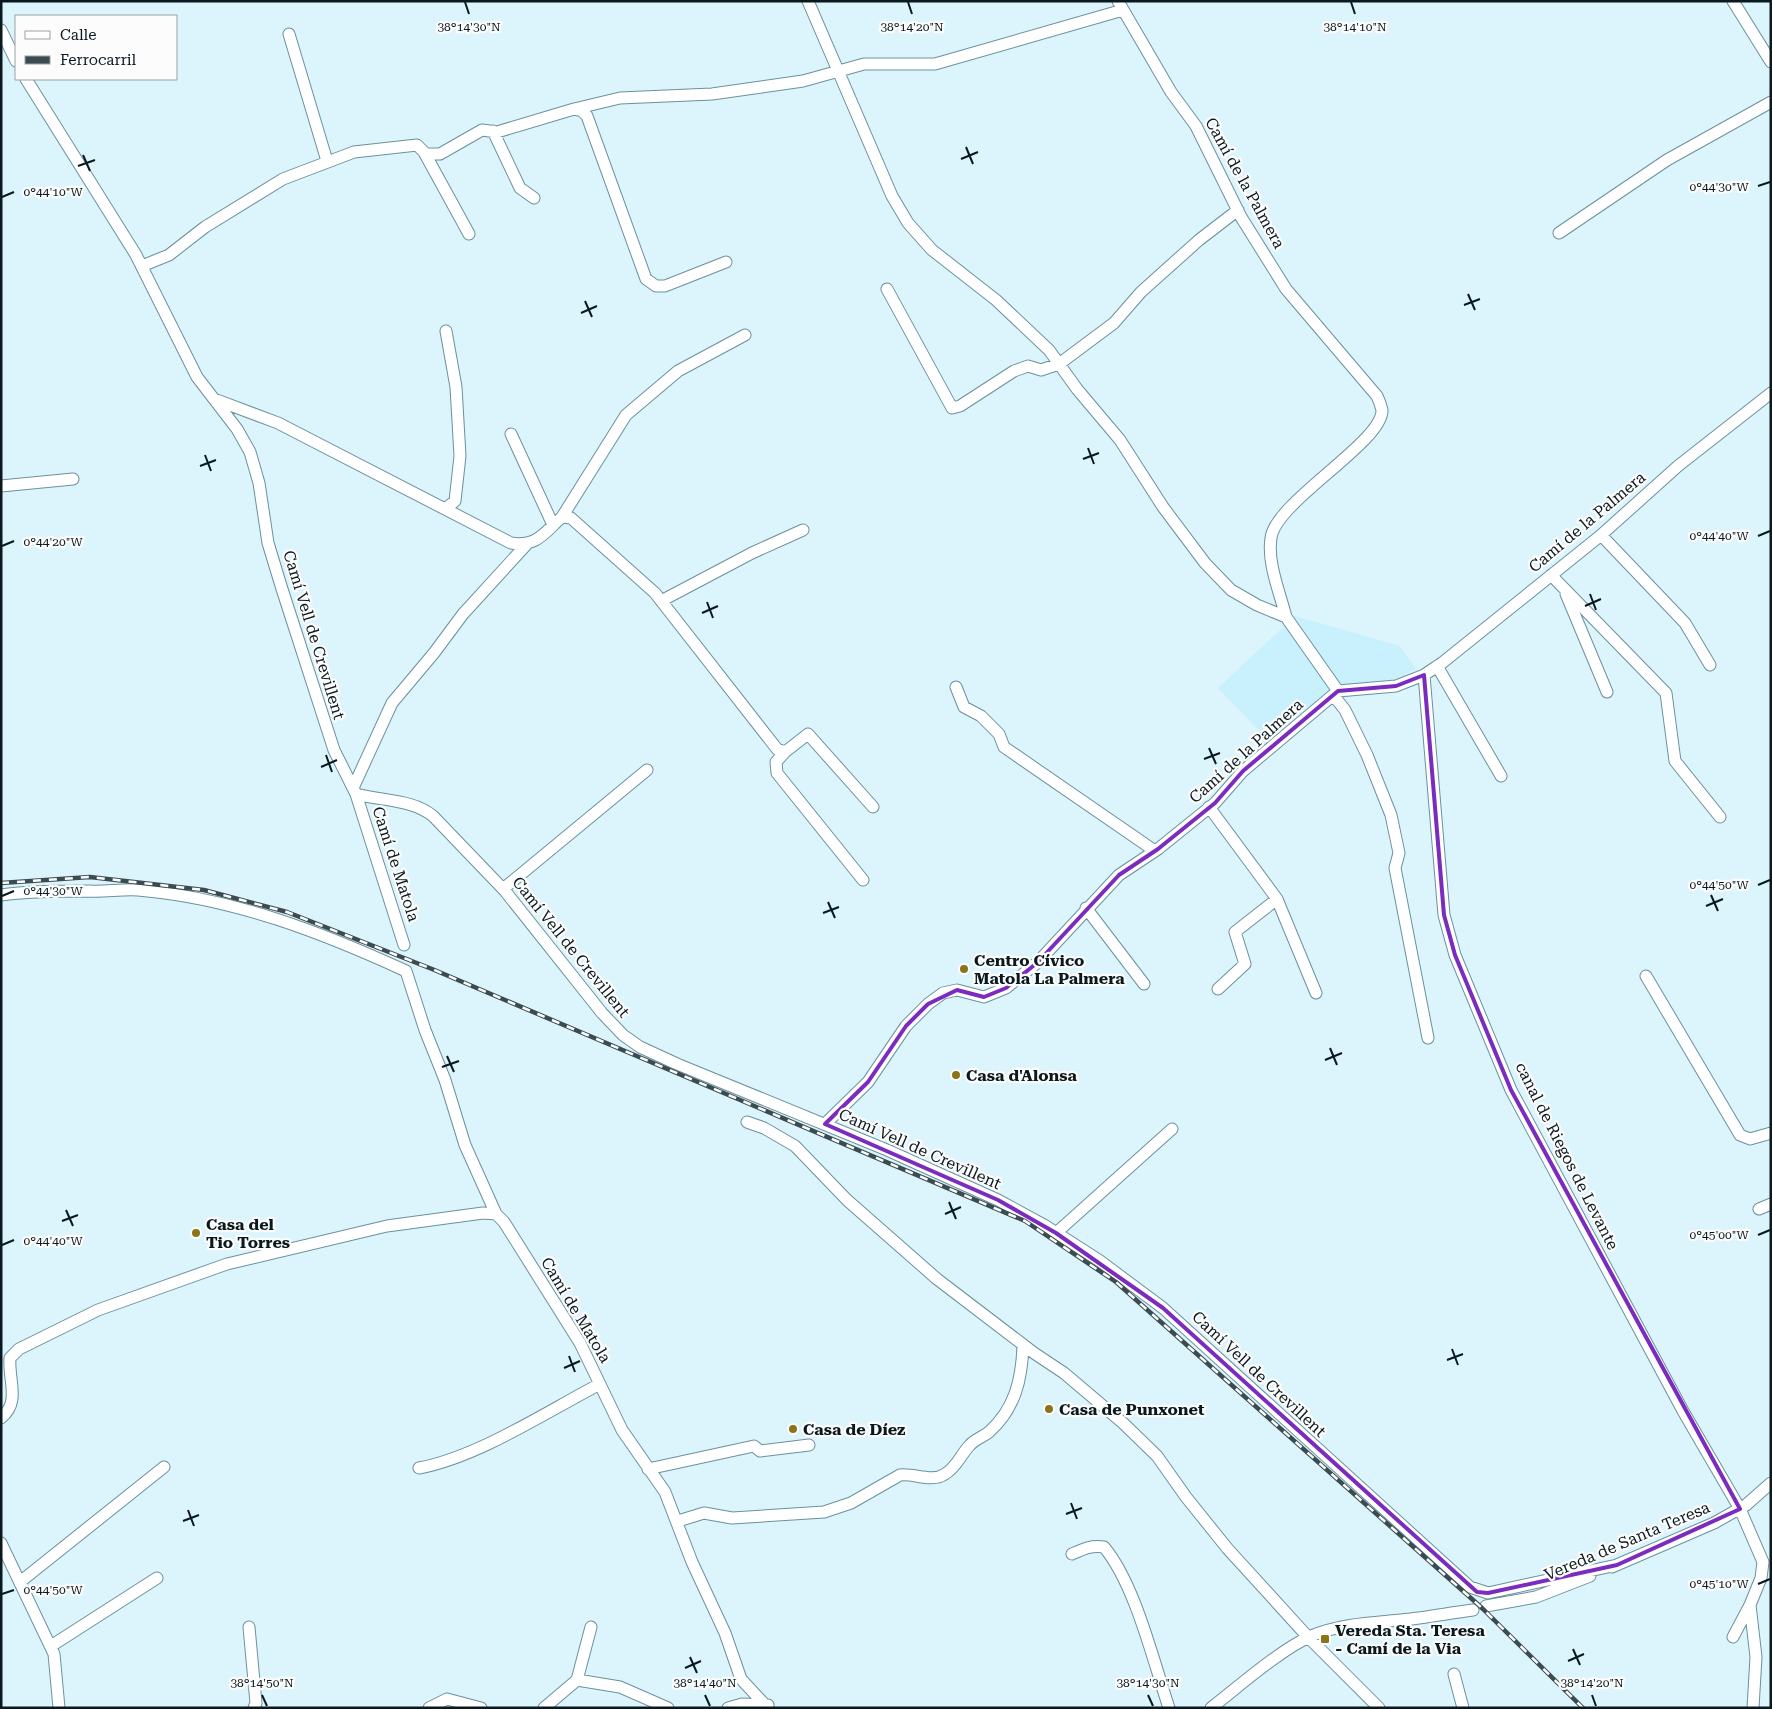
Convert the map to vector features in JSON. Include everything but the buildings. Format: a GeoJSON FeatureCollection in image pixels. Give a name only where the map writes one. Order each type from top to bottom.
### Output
{"type":"FeatureCollection","features":[{"type":"Feature","properties":{"kind":"street"},"geometry":{"type":"LineString","coordinates":[[808,1],[892,196],[908,223],[932,250],[996,300],[1023,324],[1060,364],[1077,389],[1120,440],[1162,507],[1205,563],[1231,590],[1257,605],[1286,617],[1335,693],[1367,755],[1391,815],[1399,853],[1395,868],[1428,1038]]}},
{"type":"Feature","properties":{"kind":"street"},"geometry":{"type":"LineString","coordinates":[[1733,1],[1771,62]]}},
{"type":"Feature","properties":{"kind":"street"},"geometry":{"type":"LineString","coordinates":[[424,152],[426,154],[440,154],[482,130],[493,132],[620,98],[712,94],[803,81],[864,64],[935,64],[956,60],[1121,5]]}},
{"type":"Feature","properties":{"kind":"street","name":"Camí de la Palmera"},"geometry":{"type":"LineString","coordinates":[[1121,5],[1171,92],[1196,126],[1238,210],[1286,289],[1377,396],[1382,411],[1375,428],[1300,499],[1278,523],[1270,537],[1271,556],[1286,617]]}},
{"type":"Feature","properties":{"kind":"street"},"geometry":{"type":"LineString","coordinates":[[1,30],[15,59]]}},
{"type":"Feature","properties":{"kind":"street"},"geometry":{"type":"LineString","coordinates":[[289,34],[327,161]]}},
{"type":"Feature","properties":{"kind":"street","name":"Camí Vell de Crevillent"},"geometry":{"type":"LineString","coordinates":[[27,80],[64,142],[107,204],[142,266],[185,357],[237,429],[250,452],[259,483],[268,543],[282,589],[334,750],[355,791],[422,808],[503,889],[602,1013],[623,1036],[640,1047],[825,1124],[998,1200],[1056,1232],[1100,1261],[1163,1308],[1470,1588],[1488,1593],[1617,1564]]}},
{"type":"Feature","properties":{"kind":"street"},"geometry":{"type":"LineString","coordinates":[[1559,233],[1667,160],[1771,102]]}},
{"type":"Feature","properties":{"kind":"street"},"geometry":{"type":"LineString","coordinates":[[574,109],[582,111],[587,116],[646,279],[656,286],[665,286],[726,262]]}},
{"type":"Feature","properties":{"kind":"street"},"geometry":{"type":"LineString","coordinates":[[493,132],[520,188],[534,198]]}},
{"type":"Feature","properties":{"kind":"street"},"geometry":{"type":"LineString","coordinates":[[142,266],[168,255],[205,227],[283,179],[354,152],[417,144],[424,152],[468,234]]}},
{"type":"Feature","properties":{"kind":"street"},"geometry":{"type":"LineString","coordinates":[[888,290],[952,408],[960,406],[1014,371],[1028,366],[1041,370],[1060,364],[1114,323],[1141,292],[1199,240],[1238,210]]}},
{"type":"Feature","properties":{"kind":"street"},"geometry":{"type":"LineString","coordinates":[[445,509],[455,501],[460,456],[456,387],[446,332]]}},
{"type":"Feature","properties":{"kind":"street"},"geometry":{"type":"LineString","coordinates":[[355,791],[392,703],[463,614],[526,545],[536,540],[562,516],[626,415],[678,371],[745,335]]}},
{"type":"Feature","properties":{"kind":"street","name":"Camí de la Palmera"},"geometry":{"type":"LineString","coordinates":[[825,1124],[868,1082],[906,1026],[928,1004],[943,993],[957,990],[984,997],[1006,988],[1038,962],[1086,908],[1119,875],[1155,851],[1210,807],[1243,772],[1335,693],[1396,686],[1437,666],[1602,535],[1678,466],[1771,393]]}},
{"type":"Feature","properties":{"kind":"street"},"geometry":{"type":"LineString","coordinates":[[214,399],[278,423],[511,543],[526,545]]}},
{"type":"Feature","properties":{"kind":"street"},"geometry":{"type":"LineString","coordinates":[[511,434],[553,525]]}},
{"type":"Feature","properties":{"kind":"street"},"geometry":{"type":"LineString","coordinates":[[1,486],[73,479]]}},
{"type":"Feature","properties":{"kind":"street"},"geometry":{"type":"LineString","coordinates":[[562,516],[571,518],[661,601],[777,749],[785,752]]}},
{"type":"Feature","properties":{"kind":"street"},"geometry":{"type":"LineString","coordinates":[[661,601],[752,553],[803,530]]}},
{"type":"Feature","properties":{"kind":"street"},"geometry":{"type":"LineString","coordinates":[[1602,535],[1685,623],[1710,665]]}},
{"type":"Feature","properties":{"kind":"street"},"geometry":{"type":"LineString","coordinates":[[1551,575],[1666,693],[1675,761],[1720,817]]}},
{"type":"Feature","properties":{"kind":"street"},"geometry":{"type":"LineString","coordinates":[[1564,588],[1607,692]]}},
{"type":"Feature","properties":{"kind":"street"},"geometry":{"type":"LineString","coordinates":[[1437,666],[1501,776]]}},
{"type":"Feature","properties":{"kind":"street","name":"canal de Riegos de Levante"},"geometry":{"type":"LineString","coordinates":[[1424,674],[1444,915],[1455,955],[1511,1090],[1678,1403],[1740,1509],[1763,1562],[1760,1578],[1750,1605],[1733,1637]]}},
{"type":"Feature","properties":{"kind":"street"},"geometry":{"type":"LineString","coordinates":[[956,688],[964,707],[981,716],[999,734],[1004,747],[1155,851]]}},
{"type":"Feature","properties":{"kind":"street"},"geometry":{"type":"LineString","coordinates":[[863,880],[777,773],[776,762],[785,752],[808,734],[873,807]]}},
{"type":"Feature","properties":{"kind":"street"},"geometry":{"type":"LineString","coordinates":[[503,889],[647,770]]}},
{"type":"Feature","properties":{"kind":"street","name":"Camí de Matola"},"geometry":{"type":"LineString","coordinates":[[355,791],[404,945]]}},
{"type":"Feature","properties":{"kind":"street"},"geometry":{"type":"LineString","coordinates":[[1210,807],[1277,898],[1316,993]]}},
{"type":"Feature","properties":{"kind":"street","name":"Camí de Matola"},"geometry":{"type":"LineString","coordinates":[[1,895],[45,891],[119,890],[185,896],[243,909],[308,929],[406,971],[425,1030],[445,1080],[464,1145],[496,1214],[504,1222],[580,1343],[622,1430],[665,1492],[678,1521],[692,1562],[725,1633],[741,1679],[766,1706]]}},
{"type":"Feature","properties":{"kind":"street"},"geometry":{"type":"LineString","coordinates":[[1218,988],[1245,964],[1235,932],[1277,898]]}},
{"type":"Feature","properties":{"kind":"street"},"geometry":{"type":"LineString","coordinates":[[1086,908],[1144,984]]}},
{"type":"Feature","properties":{"kind":"street"},"geometry":{"type":"LineString","coordinates":[[1646,976],[1740,1135],[1750,1140],[1771,1133]]}},
{"type":"Feature","properties":{"kind":"street"},"geometry":{"type":"LineString","coordinates":[[747,1122],[764,1128],[795,1146],[847,1200],[937,1279],[1023,1345],[1064,1373],[1123,1423],[1157,1456],[1186,1497],[1227,1548],[1308,1637],[1379,1708]]}},
{"type":"Feature","properties":{"kind":"street"},"geometry":{"type":"LineString","coordinates":[[1056,1232],[1172,1129]]}},
{"type":"Feature","properties":{"kind":"street"},"geometry":{"type":"LineString","coordinates":[[1759,1209],[1771,1204]]}},
{"type":"Feature","properties":{"kind":"street"},"geometry":{"type":"LineString","coordinates":[[1,1418],[12,1406],[14,1398],[10,1358],[19,1349],[98,1310],[226,1264],[387,1226],[483,1213],[496,1214]]}},
{"type":"Feature","properties":{"kind":"street"},"geometry":{"type":"LineString","coordinates":[[678,1521],[704,1513],[732,1518],[824,1512],[851,1503],[900,1475],[908,1474],[929,1478],[945,1475],[961,1459],[968,1446],[987,1434],[1004,1418],[1016,1391],[1022,1367],[1023,1345]]}},
{"type":"Feature","properties":{"kind":"street"},"geometry":{"type":"LineString","coordinates":[[419,1468],[433,1466],[485,1444],[600,1384]]}},
{"type":"Feature","properties":{"kind":"street"},"geometry":{"type":"LineString","coordinates":[[648,1469],[754,1446],[760,1451],[808,1445]]}},
{"type":"Feature","properties":{"kind":"street"},"geometry":{"type":"LineString","coordinates":[[20,1582],[164,1467]]}},
{"type":"Feature","properties":{"kind":"street","name":"Vereda de Santa Teresa"},"geometry":{"type":"LineString","coordinates":[[1486,1606],[1536,1597],[1714,1523],[1740,1509],[1771,1484]]}},
{"type":"Feature","properties":{"kind":"street"},"geometry":{"type":"LineString","coordinates":[[1,1543],[50,1646],[58,1686],[59,1708]]}},
{"type":"Feature","properties":{"kind":"street"},"geometry":{"type":"LineString","coordinates":[[1072,1554],[1084,1548],[1096,1546],[1104,1547],[1109,1553],[1128,1589],[1169,1708]]}},
{"type":"Feature","properties":{"kind":"street"},"geometry":{"type":"LineString","coordinates":[[50,1646],[157,1578]]}},
{"type":"Feature","properties":{"kind":"street"},"geometry":{"type":"LineString","coordinates":[[1750,1605],[1756,1634],[1753,1708]]}},
{"type":"Feature","properties":{"kind":"street"},"geometry":{"type":"LineString","coordinates":[[1211,1708],[1308,1637],[1359,1623],[1403,1620],[1474,1610]]}},
{"type":"Feature","properties":{"kind":"street"},"geometry":{"type":"LineString","coordinates":[[249,1627],[256,1703],[254,1708]]}},
{"type":"Feature","properties":{"kind":"street"},"geometry":{"type":"LineString","coordinates":[[544,1708],[577,1680],[591,1627]]}},
{"type":"Feature","properties":{"kind":"street"},"geometry":{"type":"LineString","coordinates":[[1454,1674],[1463,1708]]}},
{"type":"Feature","properties":{"kind":"street"},"geometry":{"type":"LineString","coordinates":[[577,1680],[620,1687],[668,1708]]}},
{"type":"Feature","properties":{"kind":"street"},"geometry":{"type":"LineString","coordinates":[[429,1708],[449,1703],[482,1708]]}},
{"type":"Feature","properties":{"kind":"street"},"geometry":{"type":"LineString","coordinates":[[728,1708],[742,1704],[776,1708]]}},
{"type":"Feature","properties":{"kind":"highlighted area"},"geometry":{"type":"Polygon","coordinates":[[[1424,675],[1444,915],[1455,955],[1511,1090],[1740,1509],[1617,1565],[1488,1593],[1477,1592],[1163,1308],[1056,1233],[998,1200],[825,1124],[868,1082],[906,1026],[928,1004],[957,990],[984,997],[1006,988],[1038,962],[1119,875],[1158,849],[1215,803],[1243,771],[1338,691],[1396,686],[1424,675]]]}},
{"type":"Feature","properties":{"kind":"shaded area"},"geometry":{"type":"Polygon","coordinates":[[[1295,616],[1400,646],[1416,669],[1390,682],[1330,689],[1268,740],[1218,688],[1295,616]]]}},
{"type":"Feature","properties":{"kind":"railway"},"geometry":{"type":"LineString","coordinates":[[1,883],[90,877],[204,890],[287,912],[432,969],[1025,1221],[1116,1282],[1482,1608],[1583,1708]]}},
{"type":"Feature","properties":{"kind":"place","name":"Centro Cívico Matola La Palmera"},"geometry":{"type":"Point","coordinates":[964,969]}},
{"type":"Feature","properties":{"kind":"place","name":"Casa d'Alonsa"},"geometry":{"type":"Point","coordinates":[956,1075]}},
{"type":"Feature","properties":{"kind":"place","name":"Casa del Tio Torres"},"geometry":{"type":"Point","coordinates":[196,1233]}},
{"type":"Feature","properties":{"kind":"place","name":"Casa de Punxonet"},"geometry":{"type":"Point","coordinates":[1049,1409]}},
{"type":"Feature","properties":{"kind":"place","name":"Casa de Díez"},"geometry":{"type":"Point","coordinates":[793,1429]}},
{"type":"Feature","properties":{"kind":"place","name":"Vereda Sta. Teresa - Camí de la Via"},"geometry":{"type":"Point","coordinates":[1325,1639]}}]}
